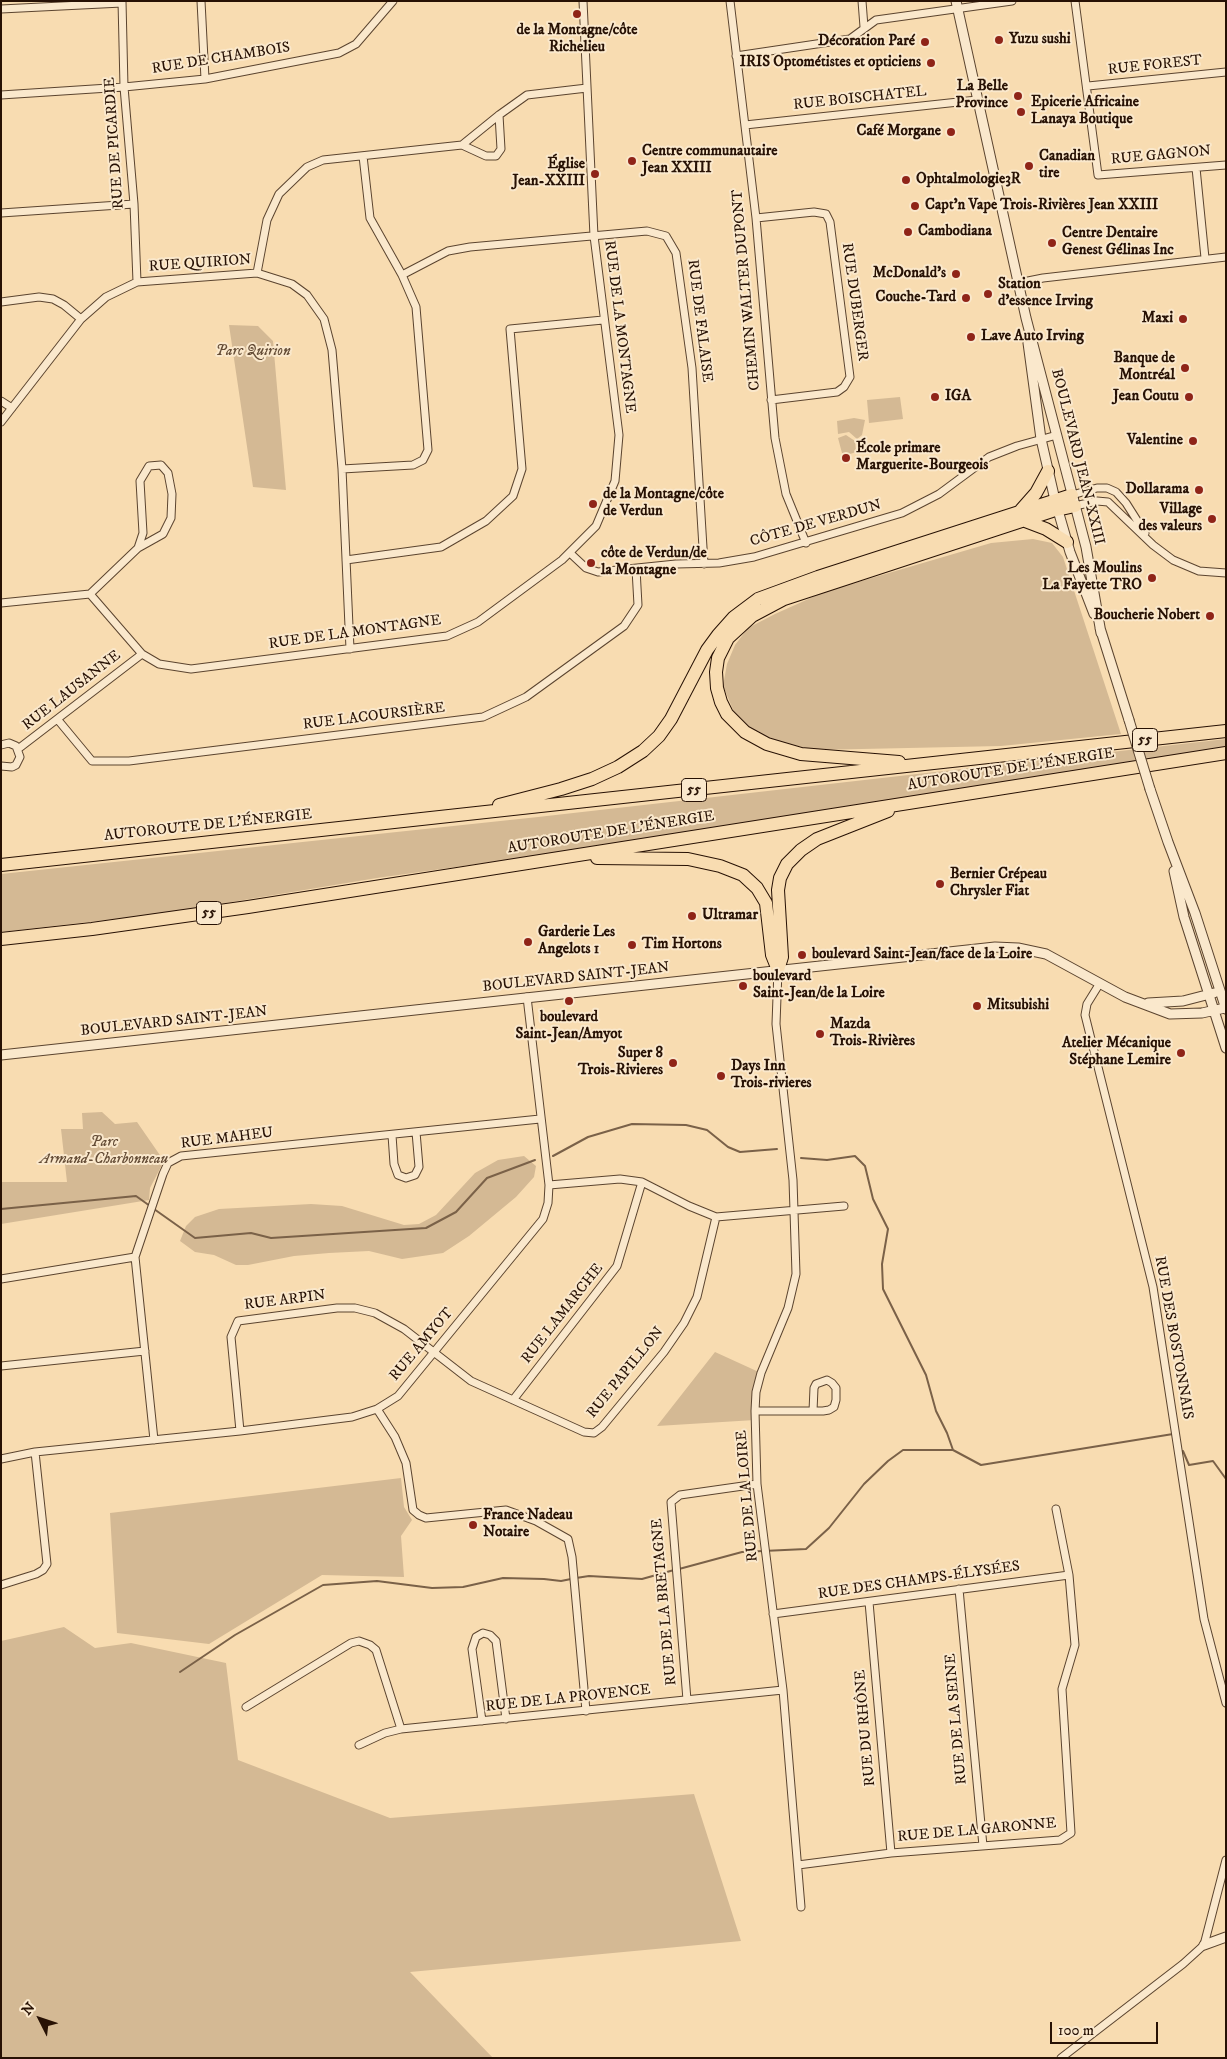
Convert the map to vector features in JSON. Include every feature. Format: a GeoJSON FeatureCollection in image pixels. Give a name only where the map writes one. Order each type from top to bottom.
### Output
{"type":"FeatureCollection","features":[{"type":"Feature","properties":{"kind":"highway"},"geometry":{"type":"LineString","coordinates":[[926,764],[801,754],[784,750],[759,740],[735,723],[721,702],[716,680],[720,652],[728,638],[741,625],[758,612],[777,602],[1022,516],[1048,471]]}},
{"type":"Feature","properties":{"kind":"highway"},"geometry":{"type":"LineString","coordinates":[[462,814],[576,785],[612,770],[638,755],[651,744],[668,724],[718,635],[734,617],[758,600],[818,577],[1074,500]]}},
{"type":"Feature","properties":{"kind":"highway"},"geometry":{"type":"LineString","coordinates":[[1022,516],[1067,542]]}},
{"type":"Feature","properties":{"kind":"highway","name":"55"},"geometry":{"type":"LineString","coordinates":[[926,764],[1226,731]]}},
{"type":"Feature","properties":{"kind":"highway","name":"AUTOROUTE DE L'ÉNERGIE"},"geometry":{"type":"LineString","coordinates":[[1,939],[92,929],[248,907],[1226,754]]}},
{"type":"Feature","properties":{"kind":"highway","name":"AUTOROUTE DE L'ÉNERGIE"},"geometry":{"type":"LineString","coordinates":[[1,865],[926,764]]}},
{"type":"Feature","properties":{"kind":"highway"},"geometry":{"type":"LineString","coordinates":[[778,970],[782,957],[778,890],[780,878],[787,864],[804,847],[822,836],[909,803]]}},
{"type":"Feature","properties":{"kind":"highway"},"geometry":{"type":"LineString","coordinates":[[560,857],[678,858],[714,864],[739,873],[754,885],[764,900],[773,958],[778,970]]}},
{"type":"Feature","properties":{"kind":"street"},"geometry":{"type":"LineString","coordinates":[[201,1],[205,79]]}},
{"type":"Feature","properties":{"kind":"street","name":"RUE DE CHAMBOIS"},"geometry":{"type":"LineString","coordinates":[[1,94],[124,87],[205,79],[339,54],[356,44],[393,1]]}},
{"type":"Feature","properties":{"kind":"street","name":"RUE DE LA MONTAGNE"},"geometry":{"type":"LineString","coordinates":[[90,594],[142,654],[159,664],[191,669],[447,636],[478,622],[570,553],[596,526],[615,481],[619,435],[603,320],[594,236],[582,1]]}},
{"type":"Feature","properties":{"kind":"street","name":"CHEMIN WALTER DUPONT"},"geometry":{"type":"LineString","coordinates":[[730,1],[756,218],[776,444],[785,491],[806,543]]}},
{"type":"Feature","properties":{"kind":"street"},"geometry":{"type":"LineString","coordinates":[[862,1],[864,27]]}},
{"type":"Feature","properties":{"kind":"street"},"geometry":{"type":"LineString","coordinates":[[736,56],[850,39],[876,20],[957,5],[1012,1]]}},
{"type":"Feature","properties":{"kind":"street"},"geometry":{"type":"LineString","coordinates":[[1075,1],[1088,86]]}},
{"type":"Feature","properties":{"kind":"street"},"geometry":{"type":"LineString","coordinates":[[1,9],[38,5],[122,2]]}},
{"type":"Feature","properties":{"kind":"street","name":"RUE DE PICARDIE"},"geometry":{"type":"LineString","coordinates":[[122,2],[124,87],[134,204],[137,282]]}},
{"type":"Feature","properties":{"kind":"street","name":"BOULEVARD JEAN-XXIII"},"geometry":{"type":"LineString","coordinates":[[957,5],[1026,318],[1086,547],[1101,633]]}},
{"type":"Feature","properties":{"kind":"street","name":"RUE FOREST"},"geometry":{"type":"LineString","coordinates":[[1088,86],[1226,72]]}},
{"type":"Feature","properties":{"kind":"street","name":"RUE GAGNON"},"geometry":{"type":"LineString","coordinates":[[1088,86],[1095,162],[1098,175],[1226,165]]}},
{"type":"Feature","properties":{"kind":"street"},"geometry":{"type":"LineString","coordinates":[[462,145],[498,115],[527,95],[587,88]]}},
{"type":"Feature","properties":{"kind":"street","name":"RUE BOISCHATEL"},"geometry":{"type":"LineString","coordinates":[[745,125],[977,100]]}},
{"type":"Feature","properties":{"kind":"street"},"geometry":{"type":"LineString","coordinates":[[257,273],[267,220],[279,194],[307,167],[323,160],[462,145],[486,156],[496,156],[501,149],[498,115]]}},
{"type":"Feature","properties":{"kind":"street"},"geometry":{"type":"LineString","coordinates":[[342,469],[413,465],[423,460],[428,450],[416,307],[402,275],[370,218],[363,156]]}},
{"type":"Feature","properties":{"kind":"street"},"geometry":{"type":"LineString","coordinates":[[1196,168],[1205,258]]}},
{"type":"Feature","properties":{"kind":"street"},"geometry":{"type":"LineString","coordinates":[[1,213],[134,204]]}},
{"type":"Feature","properties":{"kind":"street","name":"RUE DUBERGER"},"geometry":{"type":"LineString","coordinates":[[756,218],[814,212],[826,214],[830,222],[850,377],[844,388],[837,392],[771,400]]}},
{"type":"Feature","properties":{"kind":"street","name":"RUE DE FALAISE"},"geometry":{"type":"LineString","coordinates":[[402,275],[448,251],[470,247],[647,231],[666,236],[676,253],[692,368],[704,564]]}},
{"type":"Feature","properties":{"kind":"street"},"geometry":{"type":"LineString","coordinates":[[1018,283],[1043,278],[1226,257]]}},
{"type":"Feature","properties":{"kind":"street","name":"RUE QUIRION"},"geometry":{"type":"LineString","coordinates":[[1,422],[81,319],[106,297],[137,282],[257,273],[292,284],[307,295],[324,319],[332,350],[342,469],[350,648]]}},
{"type":"Feature","properties":{"kind":"street"},"geometry":{"type":"LineString","coordinates":[[1,302],[39,297],[53,299],[64,305],[81,319]]}},
{"type":"Feature","properties":{"kind":"street","name":"BOULEVARD JEAN-XXIII"},"geometry":{"type":"LineString","coordinates":[[1026,318],[1041,439],[1056,505],[1067,542],[1101,633],[1150,789],[1195,913],[1226,1008]]}},
{"type":"Feature","properties":{"kind":"street"},"geometry":{"type":"LineString","coordinates":[[346,560],[441,547],[486,521],[513,496],[522,469],[510,330],[603,320]]}},
{"type":"Feature","properties":{"kind":"street"},"geometry":{"type":"LineString","coordinates":[[1,401],[12,408]]}},
{"type":"Feature","properties":{"kind":"street","name":"CÔTE DE VERDUN"},"geometry":{"type":"LineString","coordinates":[[570,553],[592,571],[738,560],[806,543],[908,511],[939,494],[989,457],[1016,446],[1057,435]]}},
{"type":"Feature","properties":{"kind":"street"},"geometry":{"type":"LineString","coordinates":[[1,604],[90,594],[138,548],[163,534],[171,518],[168,473],[161,466],[149,466],[140,481],[143,533],[138,548]]}},
{"type":"Feature","properties":{"kind":"street"},"geometry":{"type":"LineString","coordinates":[[1074,500],[1097,488],[1107,488],[1116,492],[1126,503],[1150,542]]}},
{"type":"Feature","properties":{"kind":"street"},"geometry":{"type":"LineString","coordinates":[[1074,500],[1108,502],[1168,557],[1182,565],[1204,572],[1226,573]]}},
{"type":"Feature","properties":{"kind":"street","name":"RUE LACOURSIÈRE"},"geometry":{"type":"LineString","coordinates":[[58,720],[92,761],[129,762],[483,717],[526,697],[624,626],[638,604],[636,568]]}},
{"type":"Feature","properties":{"kind":"street","name":"RUE LAUSANNE"},"geometry":{"type":"LineString","coordinates":[[18,749],[142,654]]}},
{"type":"Feature","properties":{"kind":"street","name":"RUE LAUSANNE"},"geometry":{"type":"LineString","coordinates":[[1,744],[9,743],[18,749],[20,757],[16,765],[8,768],[1,766]]}},
{"type":"Feature","properties":{"kind":"street","name":"BOULEVARD JEAN-XXIII"},"geometry":{"type":"LineString","coordinates":[[1168,842],[1184,917],[1226,1048]]}},
{"type":"Feature","properties":{"kind":"street","name":"BOULEVARD SAINT-JEAN"},"geometry":{"type":"LineString","coordinates":[[1,1055],[961,950],[1008,947],[1046,954],[1125,997],[1170,1014],[1196,1014],[1226,1008]]}},
{"type":"Feature","properties":{"kind":"street","name":"RUE DE LA LOIRE"},"geometry":{"type":"LineString","coordinates":[[778,970],[776,1024],[796,1211],[796,1274],[788,1308],[761,1373],[756,1392],[755,1411],[758,1484],[783,1690],[801,1907]]}},
{"type":"Feature","properties":{"kind":"street","name":"RUE DES BOSTONNAIS"},"geometry":{"type":"LineString","coordinates":[[1100,983],[1087,1004],[1085,1016],[1153,1287],[1204,1619],[1226,1703]]}},
{"type":"Feature","properties":{"kind":"street","name":"BOULEVARD SAINT-JEAN"},"geometry":{"type":"LineString","coordinates":[[1143,1003],[1173,1003],[1220,991]]}},
{"type":"Feature","properties":{"kind":"street","name":"RUE AMYOT"},"geometry":{"type":"LineString","coordinates":[[1,1459],[34,1452],[240,1431],[352,1417],[377,1409],[398,1396],[543,1219],[548,1204],[549,1185],[527,997]]}},
{"type":"Feature","properties":{"kind":"street","name":"RUE MAHEU"},"geometry":{"type":"LineString","coordinates":[[154,1440],[135,1257],[168,1163],[181,1156],[540,1119]]}},
{"type":"Feature","properties":{"kind":"street"},"geometry":{"type":"LineString","coordinates":[[392,1135],[394,1164],[398,1175],[406,1178],[415,1175],[419,1167],[416,1132]]}},
{"type":"Feature","properties":{"kind":"street"},"geometry":{"type":"LineString","coordinates":[[549,1185],[620,1179],[642,1182],[716,1217],[844,1206]]}},
{"type":"Feature","properties":{"kind":"street","name":"RUE LAMARCHE"},"geometry":{"type":"LineString","coordinates":[[513,1400],[617,1266],[642,1182]]}},
{"type":"Feature","properties":{"kind":"street","name":"RUE PAPILLON"},"geometry":{"type":"LineString","coordinates":[[435,1352],[471,1381],[584,1432],[594,1433],[602,1427],[664,1352],[684,1323],[697,1297],[716,1217]]}},
{"type":"Feature","properties":{"kind":"street"},"geometry":{"type":"LineString","coordinates":[[1,1279],[135,1257]]}},
{"type":"Feature","properties":{"kind":"street","name":"RUE ARPIN"},"geometry":{"type":"LineString","coordinates":[[240,1431],[231,1337],[238,1321],[337,1308],[355,1308],[375,1313],[404,1329],[435,1352]]}},
{"type":"Feature","properties":{"kind":"street"},"geometry":{"type":"LineString","coordinates":[[1,1366],[145,1352]]}},
{"type":"Feature","properties":{"kind":"street"},"geometry":{"type":"LineString","coordinates":[[755,1411],[813,1411],[829,1410],[834,1407],[836,1388],[827,1380],[816,1384],[814,1388],[813,1411]]}},
{"type":"Feature","properties":{"kind":"street"},"geometry":{"type":"LineString","coordinates":[[377,1409],[395,1438],[406,1463],[413,1510],[426,1518],[506,1510],[536,1521],[568,1540],[572,1557],[586,1710]]}},
{"type":"Feature","properties":{"kind":"street"},"geometry":{"type":"LineString","coordinates":[[1,1585],[36,1574],[43,1570],[47,1564],[34,1452]]}},
{"type":"Feature","properties":{"kind":"street","name":"RUE DE LA BRETAGNE"},"geometry":{"type":"LineString","coordinates":[[687,1700],[671,1502],[680,1495],[758,1484]]}},
{"type":"Feature","properties":{"kind":"street","name":"RUE DE LA GARONNE"},"geometry":{"type":"LineString","coordinates":[[798,1865],[891,1853],[1060,1840],[1071,1833],[1062,1689],[1075,1645],[1068,1575],[1056,1509]]}},
{"type":"Feature","properties":{"kind":"street","name":"RUE DES CHAMPS-ÉLYSÉES"},"geometry":{"type":"LineString","coordinates":[[773,1614],[1068,1575]]}},
{"type":"Feature","properties":{"kind":"street","name":"RUE DE LA SEINE"},"geometry":{"type":"LineString","coordinates":[[959,1589],[983,1846]]}},
{"type":"Feature","properties":{"kind":"street","name":"RUE DU RHÔNE"},"geometry":{"type":"LineString","coordinates":[[870,1602],[891,1853]]}},
{"type":"Feature","properties":{"kind":"street"},"geometry":{"type":"LineString","coordinates":[[482,1721],[472,1649],[476,1637],[484,1632],[496,1641],[506,1719]]}},
{"type":"Feature","properties":{"kind":"street"},"geometry":{"type":"LineString","coordinates":[[246,1707],[351,1643],[359,1641],[370,1645],[376,1650],[401,1730]]}},
{"type":"Feature","properties":{"kind":"street","name":"RUE DE LA PROVENCE"},"geometry":{"type":"LineString","coordinates":[[359,1745],[385,1733],[401,1730],[783,1690]]}},
{"type":"Feature","properties":{"kind":"street"},"geometry":{"type":"LineString","coordinates":[[1204,1945],[1226,1860]]}},
{"type":"Feature","properties":{"kind":"street"},"geometry":{"type":"LineString","coordinates":[[1061,2058],[1183,1964],[1204,1945],[1226,1937]]}},
{"type":"Feature","properties":{"kind":"green space","name":"Parc Quirion"},"geometry":{"type":"Polygon","coordinates":[[[229,325],[258,326],[273,341],[286,490],[253,487],[229,325]]]}},
{"type":"Feature","properties":{"kind":"green space"},"geometry":{"type":"Polygon","coordinates":[[[900,397],[903,419],[869,423],[867,400],[900,397]]]}},
{"type":"Feature","properties":{"kind":"green space"},"geometry":{"type":"Polygon","coordinates":[[[854,418],[865,420],[862,435],[857,439],[849,432],[838,434],[837,421],[854,418]]]}},
{"type":"Feature","properties":{"kind":"green space"},"geometry":{"type":"Polygon","coordinates":[[[846,435],[855,441],[856,452],[847,455],[842,453],[838,438],[846,435]]]}},
{"type":"Feature","properties":{"kind":"green space"},"geometry":{"type":"Polygon","coordinates":[[[1033,539],[1052,543],[1063,557],[1121,734],[1001,746],[815,750],[773,740],[751,729],[734,712],[723,686],[727,664],[735,645],[748,628],[824,592],[991,543],[1033,539]]]}},
{"type":"Feature","properties":{"kind":"green space"},"geometry":{"type":"Polygon","coordinates":[[[1226,739],[1226,747],[513,859],[377,878],[159,914],[1,932],[1,874],[538,817],[1226,739]]]}},
{"type":"Feature","properties":{"kind":"green space","name":"Parc Armand-Charbonneau"},"geometry":{"type":"Polygon","coordinates":[[[102,1112],[115,1124],[137,1122],[164,1161],[150,1188],[149,1200],[1,1224],[1,1182],[67,1182],[61,1129],[83,1129],[82,1113],[102,1112]]]}},
{"type":"Feature","properties":{"kind":"green space"},"geometry":{"type":"Polygon","coordinates":[[[524,1156],[536,1166],[534,1177],[516,1197],[469,1236],[443,1253],[402,1259],[369,1251],[329,1253],[294,1256],[248,1265],[236,1265],[214,1255],[195,1252],[180,1241],[186,1226],[195,1217],[219,1209],[311,1204],[342,1206],[404,1225],[419,1224],[436,1215],[475,1173],[498,1160],[524,1156]]]}},
{"type":"Feature","properties":{"kind":"green space"},"geometry":{"type":"Polygon","coordinates":[[[715,1352],[761,1373],[755,1420],[657,1426],[715,1352]]]}},
{"type":"Feature","properties":{"kind":"green space"},"geometry":{"type":"Polygon","coordinates":[[[401,1478],[404,1507],[412,1520],[401,1536],[404,1577],[322,1575],[209,1644],[117,1633],[110,1513],[401,1478]]]}},
{"type":"Feature","properties":{"kind":"green space"},"geometry":{"type":"Polygon","coordinates":[[[64,1627],[95,1648],[131,1643],[226,1663],[238,1760],[390,1818],[694,1794],[741,1941],[410,1972],[493,2058],[1,2058],[1,1641],[64,1627]]]}},
{"type":"Feature","properties":{"kind":"waterway"},"geometry":{"type":"LineString","coordinates":[[553,1156],[588,1137],[632,1124],[686,1125],[707,1130],[728,1147],[740,1152],[777,1149]]}},
{"type":"Feature","properties":{"kind":"waterway"},"geometry":{"type":"LineString","coordinates":[[801,1158],[827,1160],[855,1156],[865,1166],[873,1199],[888,1229],[882,1264],[883,1289],[926,1375],[936,1411],[953,1450]]}},
{"type":"Feature","properties":{"kind":"waterway"},"geometry":{"type":"LineString","coordinates":[[154,1209],[195,1238],[251,1233],[271,1238],[426,1228],[456,1212],[487,1178],[535,1160]]}},
{"type":"Feature","properties":{"kind":"waterway"},"geometry":{"type":"LineString","coordinates":[[1,1209],[136,1196],[150,1206]]}},
{"type":"Feature","properties":{"kind":"waterway"},"geometry":{"type":"LineString","coordinates":[[679,1569],[742,1552],[806,1549],[829,1528],[864,1484],[888,1461],[903,1450],[953,1450],[981,1465],[1173,1434]]}},
{"type":"Feature","properties":{"kind":"waterway"},"geometry":{"type":"LineString","coordinates":[[1183,1451],[1189,1465],[1213,1461],[1226,1479]]}},
{"type":"Feature","properties":{"kind":"waterway"},"geometry":{"type":"LineString","coordinates":[[576,1578],[589,1576],[642,1579],[674,1570]]}},
{"type":"Feature","properties":{"kind":"waterway"},"geometry":{"type":"LineString","coordinates":[[180,1672],[235,1635],[323,1585],[377,1581],[432,1588],[463,1587],[503,1578],[561,1581],[571,1579]]}},
{"type":"Feature","properties":{"kind":"place","name":"de la Montagne/côte Richelieu"},"geometry":{"type":"Point","coordinates":[577,14]}},
{"type":"Feature","properties":{"kind":"place","name":"Yuzu sushi"},"geometry":{"type":"Point","coordinates":[999,40]}},
{"type":"Feature","properties":{"kind":"place","name":"Décoration Paré"},"geometry":{"type":"Point","coordinates":[925,42]}},
{"type":"Feature","properties":{"kind":"place","name":"IRIS Optométistes et opticiens"},"geometry":{"type":"Point","coordinates":[931,63]}},
{"type":"Feature","properties":{"kind":"place","name":"La Belle Province"},"geometry":{"type":"Point","coordinates":[1018,96]}},
{"type":"Feature","properties":{"kind":"place","name":"Epicerie Africaine Lanaya Boutique"},"geometry":{"type":"Point","coordinates":[1021,112]}},
{"type":"Feature","properties":{"kind":"place","name":"Café Morgane"},"geometry":{"type":"Point","coordinates":[951,132]}},
{"type":"Feature","properties":{"kind":"place","name":"Centre communautaire Jean XXIII"},"geometry":{"type":"Point","coordinates":[632,161]}},
{"type":"Feature","properties":{"kind":"place","name":"Canadian tire"},"geometry":{"type":"Point","coordinates":[1029,166]}},
{"type":"Feature","properties":{"kind":"place","name":"Église Jean-XXIII"},"geometry":{"type":"Point","coordinates":[595,174]}},
{"type":"Feature","properties":{"kind":"place","name":"Ophtalmologie3R"},"geometry":{"type":"Point","coordinates":[906,180]}},
{"type":"Feature","properties":{"kind":"place","name":"Capt'n Vape Trois-Rivières Jean XXIII"},"geometry":{"type":"Point","coordinates":[915,206]}},
{"type":"Feature","properties":{"kind":"place","name":"Cambodiana"},"geometry":{"type":"Point","coordinates":[908,232]}},
{"type":"Feature","properties":{"kind":"place","name":"Centre Dentaire Genest Gélinas Inc"},"geometry":{"type":"Point","coordinates":[1052,243]}},
{"type":"Feature","properties":{"kind":"place","name":"McDonald's"},"geometry":{"type":"Point","coordinates":[956,274]}},
{"type":"Feature","properties":{"kind":"place","name":"Station d'essence Irving"},"geometry":{"type":"Point","coordinates":[988,294]}},
{"type":"Feature","properties":{"kind":"place","name":"Couche-Tard"},"geometry":{"type":"Point","coordinates":[966,298]}},
{"type":"Feature","properties":{"kind":"place","name":"Maxi"},"geometry":{"type":"Point","coordinates":[1183,319]}},
{"type":"Feature","properties":{"kind":"place","name":"Lave Auto Irving"},"geometry":{"type":"Point","coordinates":[971,337]}},
{"type":"Feature","properties":{"kind":"place","name":"Banque de Montréal"},"geometry":{"type":"Point","coordinates":[1185,368]}},
{"type":"Feature","properties":{"kind":"place","name":"IGA"},"geometry":{"type":"Point","coordinates":[935,397]}},
{"type":"Feature","properties":{"kind":"place","name":"Jean Coutu"},"geometry":{"type":"Point","coordinates":[1189,397]}},
{"type":"Feature","properties":{"kind":"place","name":"Valentine"},"geometry":{"type":"Point","coordinates":[1193,441]}},
{"type":"Feature","properties":{"kind":"place","name":"École primare Marguerite-Bourgeois"},"geometry":{"type":"Point","coordinates":[846,458]}},
{"type":"Feature","properties":{"kind":"place","name":"Dollarama"},"geometry":{"type":"Point","coordinates":[1199,490]}},
{"type":"Feature","properties":{"kind":"place","name":"de la Montagne/côte de Verdun"},"geometry":{"type":"Point","coordinates":[593,504]}},
{"type":"Feature","properties":{"kind":"place","name":"Village des valeurs"},"geometry":{"type":"Point","coordinates":[1212,519]}},
{"type":"Feature","properties":{"kind":"place","name":"côte de Verdun/de la Montagne"},"geometry":{"type":"Point","coordinates":[591,563]}},
{"type":"Feature","properties":{"kind":"place","name":"Les Moulins La Fayette TRO"},"geometry":{"type":"Point","coordinates":[1152,578]}},
{"type":"Feature","properties":{"kind":"place","name":"Boucherie Nobert"},"geometry":{"type":"Point","coordinates":[1210,616]}},
{"type":"Feature","properties":{"kind":"place","name":"Bernier Crépeau Chrysler Fiat"},"geometry":{"type":"Point","coordinates":[940,884]}},
{"type":"Feature","properties":{"kind":"place","name":"Ultramar"},"geometry":{"type":"Point","coordinates":[692,916]}},
{"type":"Feature","properties":{"kind":"place","name":"Garderie Les Angelots 1"},"geometry":{"type":"Point","coordinates":[528,942]}},
{"type":"Feature","properties":{"kind":"place","name":"Tim Hortons"},"geometry":{"type":"Point","coordinates":[632,945]}},
{"type":"Feature","properties":{"kind":"place","name":"boulevard Saint-Jean/face de la Loire"},"geometry":{"type":"Point","coordinates":[802,955]}},
{"type":"Feature","properties":{"kind":"place","name":"boulevard Saint-Jean/de la Loire"},"geometry":{"type":"Point","coordinates":[743,986]}},
{"type":"Feature","properties":{"kind":"place","name":"boulevard Saint-Jean/Amyot"},"geometry":{"type":"Point","coordinates":[569,1001]}},
{"type":"Feature","properties":{"kind":"place","name":"Mitsubishi"},"geometry":{"type":"Point","coordinates":[977,1006]}},
{"type":"Feature","properties":{"kind":"place","name":"Mazda Trois-Rivières"},"geometry":{"type":"Point","coordinates":[820,1034]}},
{"type":"Feature","properties":{"kind":"place","name":"Atelier Mécanique Stéphane Lemire"},"geometry":{"type":"Point","coordinates":[1181,1053]}},
{"type":"Feature","properties":{"kind":"place","name":"Super 8 Trois-Rivieres"},"geometry":{"type":"Point","coordinates":[673,1063]}},
{"type":"Feature","properties":{"kind":"place","name":"Days Inn Trois-rivieres"},"geometry":{"type":"Point","coordinates":[721,1076]}},
{"type":"Feature","properties":{"kind":"place","name":"France Nadeau Notaire"},"geometry":{"type":"Point","coordinates":[473,1525]}}]}
